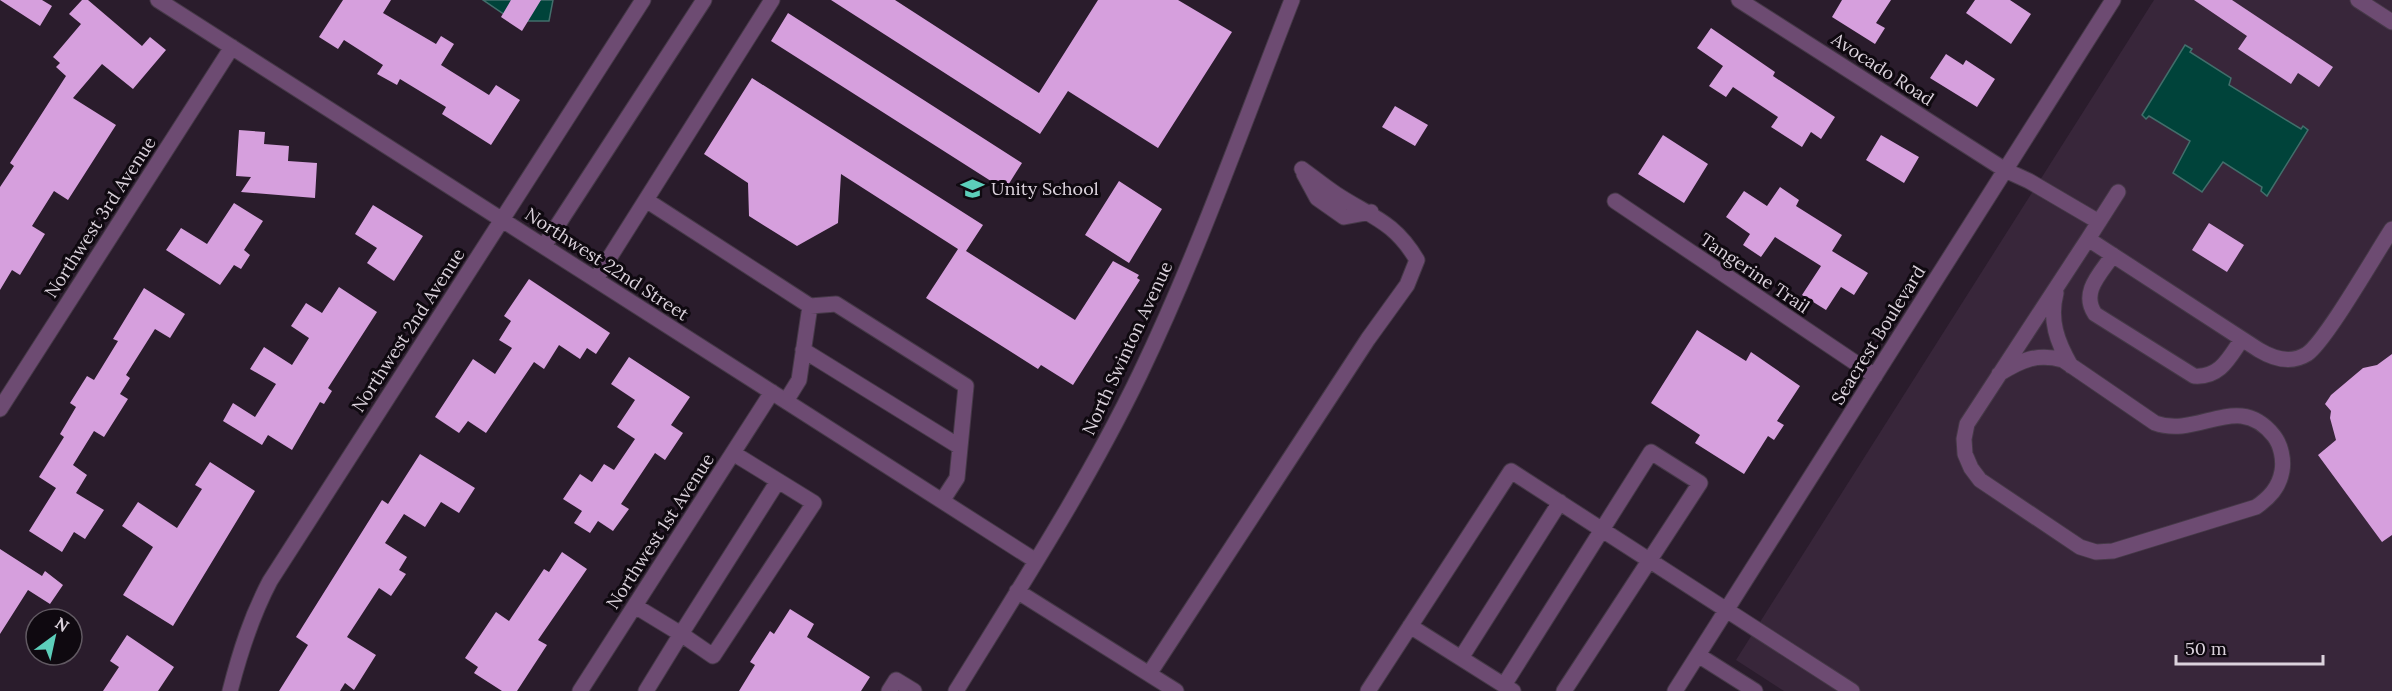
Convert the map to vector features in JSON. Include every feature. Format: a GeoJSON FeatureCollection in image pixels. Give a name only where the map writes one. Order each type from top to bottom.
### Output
{"type":"FeatureCollection","features":[{"type":"Feature","properties":{"kind":"street","name":"Northwest 22nd Street"},"geometry":{"type":"LineString","coordinates":[[158,0],[1036,561]]}},
{"type":"Feature","properties":{"kind":"street","name":"Northwest 2nd Avenue"},"geometry":{"type":"LineString","coordinates":[[230,691],[242,643],[254,611],[270,581],[643,0]]}},
{"type":"Feature","properties":{"kind":"street"},"geometry":{"type":"LineString","coordinates":[[544,246],[704,0]]}},
{"type":"Feature","properties":{"kind":"street"},"geometry":{"type":"LineString","coordinates":[[596,279],[772,0]]}},
{"type":"Feature","properties":{"kind":"street","name":"North Swinton Avenue"},"geometry":{"type":"LineString","coordinates":[[956,691],[1101,450],[1145,363],[1239,136],[1292,0]]}},
{"type":"Feature","properties":{"kind":"street","name":"Avocado Road"},"geometry":{"type":"LineString","coordinates":[[1739,0],[2005,170],[2029,181],[2099,222]]}},
{"type":"Feature","properties":{"kind":"street","name":"Seacrest Boulevard"},"geometry":{"type":"LineString","coordinates":[[1675,691],[2113,0]]}},
{"type":"Feature","properties":{"kind":"street"},"geometry":{"type":"LineString","coordinates":[[2358,0],[2392,22]]}},
{"type":"Feature","properties":{"kind":"street","name":"Northwest 3rd Avenue"},"geometry":{"type":"LineString","coordinates":[[0,409],[232,47]]}},
{"type":"Feature","properties":{"kind":"street"},"geometry":{"type":"LineString","coordinates":[[1149,674],[1368,339],[1407,285],[1417,260],[1404,238],[1371,212],[1344,217],[1317,198],[1302,169]]}},
{"type":"Feature","properties":{"kind":"street"},"geometry":{"type":"LineString","coordinates":[[1999,374],[2023,359],[2049,356],[2071,366],[2155,423],[2168,428],[2182,428],[2238,415],[2254,419],[2267,427],[2277,440],[2282,454],[2283,470],[2278,485],[2269,498],[2256,507],[2113,551],[2096,552],[2080,547],[1980,480],[1971,468],[1964,439],[1967,424],[1999,374],[2088,239],[2118,192]]}},
{"type":"Feature","properties":{"kind":"street"},"geometry":{"type":"LineString","coordinates":[[646,200],[810,306],[836,304],[966,386],[957,478],[942,501]]}},
{"type":"Feature","properties":{"kind":"street","name":"Tangerine Trail"},"geometry":{"type":"LineString","coordinates":[[1615,201],[1875,376]]}},
{"type":"Feature","properties":{"kind":"street"},"geometry":{"type":"LineString","coordinates":[[2088,239],[2242,339],[2281,360],[2293,359],[2314,348],[2392,228]]}},
{"type":"Feature","properties":{"kind":"street"},"geometry":{"type":"LineString","coordinates":[[2113,255],[2091,289],[2089,302],[2095,314],[2194,376],[2204,377],[2222,369],[2242,339]]}},
{"type":"Feature","properties":{"kind":"street"},"geometry":{"type":"LineString","coordinates":[[2058,284],[2052,306],[2054,327],[2060,348],[2071,366]]}},
{"type":"Feature","properties":{"kind":"street"},"geometry":{"type":"LineString","coordinates":[[786,401],[799,380],[810,306]]}},
{"type":"Feature","properties":{"kind":"street"},"geometry":{"type":"LineString","coordinates":[[803,350],[960,447]]}},
{"type":"Feature","properties":{"kind":"street","name":"Northwest 1st Avenue"},"geometry":{"type":"LineString","coordinates":[[580,691],[772,392]]}},
{"type":"Feature","properties":{"kind":"street"},"geometry":{"type":"LineString","coordinates":[[1410,626],[1509,688],[1652,452],[1700,483],[1564,691]]}},
{"type":"Feature","properties":{"kind":"street"},"geometry":{"type":"LineString","coordinates":[[635,606],[713,656],[814,503],[733,453]]}},
{"type":"Feature","properties":{"kind":"street"},"geometry":{"type":"LineString","coordinates":[[1368,691],[1511,471],[1852,691]]}},
{"type":"Feature","properties":{"kind":"street"},"geometry":{"type":"LineString","coordinates":[[646,691],[778,481]]}},
{"type":"Feature","properties":{"kind":"street"},"geometry":{"type":"LineString","coordinates":[[1461,658],[1560,502]]}},
{"type":"Feature","properties":{"kind":"street"},"geometry":{"type":"LineString","coordinates":[[1017,591],[1176,691]]}},
{"type":"Feature","properties":{"kind":"street"},"geometry":{"type":"LineString","coordinates":[[1698,655],[1751,690]]}},
{"type":"Feature","properties":{"kind":"street"},"geometry":{"type":"LineString","coordinates":[[889,691],[896,680],[914,691]]}},
{"type":"Feature","properties":{"kind":"shaded area"},"geometry":{"type":"Polygon","coordinates":[[[483,0],[553,0],[549,21],[514,21],[483,0]]]}},
{"type":"Feature","properties":{"kind":"shaded area"},"geometry":{"type":"Polygon","coordinates":[[[2154,0],[2392,0],[2392,691],[1784,691],[1736,660],[2154,0]]]}},
{"type":"Feature","properties":{"kind":"shaded area"},"geometry":{"type":"Polygon","coordinates":[[[2185,45],[2192,49],[2190,52],[2231,78],[2229,85],[2301,129],[2303,126],[2308,130],[2267,196],[2261,191],[2262,187],[2223,162],[2202,192],[2173,173],[2190,141],[2149,116],[2146,119],[2142,115],[2185,45]]]}},
{"type":"Feature","properties":{"kind":"building"},"geometry":{"type":"Polygon","coordinates":[[[0,0],[42,0],[52,6],[40,26],[0,0]]]}},
{"type":"Feature","properties":{"kind":"building"},"geometry":{"type":"Polygon","coordinates":[[[82,0],[88,0],[142,46],[150,37],[166,50],[133,89],[102,64],[73,98],[116,125],[68,200],[54,191],[32,226],[45,234],[20,275],[12,270],[0,290],[0,187],[14,166],[10,163],[66,76],[56,67],[60,63],[53,57],[81,24],[69,14],[82,0]]]}},
{"type":"Feature","properties":{"kind":"building"},"geometry":{"type":"Polygon","coordinates":[[[343,0],[391,0],[383,13],[436,44],[441,36],[454,44],[441,65],[489,95],[496,85],[520,100],[491,145],[442,114],[446,107],[400,79],[397,85],[377,74],[383,65],[344,40],[338,49],[319,37],[343,0]]]}},
{"type":"Feature","properties":{"kind":"building"},"geometry":{"type":"Polygon","coordinates":[[[511,0],[541,0],[522,31],[501,17],[511,0]]]}},
{"type":"Feature","properties":{"kind":"building"},"geometry":{"type":"Polygon","coordinates":[[[831,0],[895,0],[1039,93],[1098,0],[1178,0],[1232,32],[1158,148],[1068,91],[1040,134],[831,0]]]}},
{"type":"Feature","properties":{"kind":"building"},"geometry":{"type":"Polygon","coordinates":[[[1842,0],[1891,0],[1876,23],[1885,28],[1875,44],[1832,17],[1842,0]]]}},
{"type":"Feature","properties":{"kind":"building"},"geometry":{"type":"Polygon","coordinates":[[[1975,0],[2010,0],[2031,14],[2011,44],[1966,13],[1975,0]]]}},
{"type":"Feature","properties":{"kind":"building"},"geometry":{"type":"Polygon","coordinates":[[[2194,0],[2232,0],[2333,67],[2319,87],[2298,73],[2291,84],[2238,49],[2247,36],[2194,0]]]}},
{"type":"Feature","properties":{"kind":"building"},"geometry":{"type":"Polygon","coordinates":[[[788,13],[1022,163],[1005,190],[771,41],[788,13]]]}},
{"type":"Feature","properties":{"kind":"building"},"geometry":{"type":"Polygon","coordinates":[[[1711,28],[1775,72],[1773,76],[1835,117],[1821,139],[1811,132],[1802,147],[1771,127],[1778,117],[1733,87],[1726,97],[1709,86],[1723,66],[1697,48],[1711,28]]]}},
{"type":"Feature","properties":{"kind":"building"},"geometry":{"type":"Polygon","coordinates":[[[1946,54],[1963,65],[1966,60],[1995,79],[1977,107],[1930,78],[1946,54]]]}},
{"type":"Feature","properties":{"kind":"building"},"geometry":{"type":"Polygon","coordinates":[[[752,78],[983,225],[966,251],[1075,320],[1113,261],[1139,275],[1137,278],[1140,280],[1073,385],[1041,365],[1038,369],[926,298],[958,249],[841,174],[838,223],[797,246],[749,216],[748,183],[704,154],[752,78]]]}},
{"type":"Feature","properties":{"kind":"building"},"geometry":{"type":"Polygon","coordinates":[[[1395,106],[1428,125],[1415,146],[1382,127],[1395,106]]]}},
{"type":"Feature","properties":{"kind":"building"},"geometry":{"type":"Polygon","coordinates":[[[239,130],[265,132],[264,144],[289,146],[288,161],[317,163],[315,198],[241,192],[251,177],[236,176],[239,130]]]}},
{"type":"Feature","properties":{"kind":"building"},"geometry":{"type":"Polygon","coordinates":[[[1663,135],[1708,164],[1684,203],[1638,174],[1663,135]]]}},
{"type":"Feature","properties":{"kind":"building"},"geometry":{"type":"Polygon","coordinates":[[[1881,135],[1919,157],[1904,183],[1866,160],[1881,135]]]}},
{"type":"Feature","properties":{"kind":"building"},"geometry":{"type":"Polygon","coordinates":[[[1119,181],[1162,209],[1129,263],[1085,235],[1119,181]]]}},
{"type":"Feature","properties":{"kind":"building"},"geometry":{"type":"Polygon","coordinates":[[[1780,187],[1799,200],[1796,206],[1842,235],[1832,251],[1868,273],[1854,295],[1841,287],[1826,310],[1802,295],[1821,266],[1775,237],[1761,257],[1743,245],[1750,234],[1726,217],[1744,191],[1767,206],[1780,187]]]}},
{"type":"Feature","properties":{"kind":"building"},"geometry":{"type":"Polygon","coordinates":[[[234,203],[263,221],[244,250],[250,255],[241,269],[234,265],[220,285],[166,250],[181,228],[207,244],[234,203]]]}},
{"type":"Feature","properties":{"kind":"building"},"geometry":{"type":"Polygon","coordinates":[[[373,205],[423,236],[394,281],[367,263],[377,248],[355,234],[373,205]]]}},
{"type":"Feature","properties":{"kind":"building"},"geometry":{"type":"Polygon","coordinates":[[[2209,223],[2244,245],[2227,272],[2192,250],[2209,223]]]}},
{"type":"Feature","properties":{"kind":"building"},"geometry":{"type":"Polygon","coordinates":[[[529,279],[610,333],[596,354],[587,348],[580,359],[559,345],[544,369],[534,362],[486,433],[468,421],[459,433],[435,417],[473,359],[495,374],[512,348],[499,340],[511,321],[504,316],[529,279]]]}},
{"type":"Feature","properties":{"kind":"building"},"geometry":{"type":"Polygon","coordinates":[[[339,287],[377,312],[328,388],[332,391],[324,404],[320,402],[292,450],[268,435],[262,445],[223,421],[233,403],[255,417],[276,384],[250,369],[264,347],[292,365],[309,338],[291,326],[306,303],[322,313],[339,287]]]}},
{"type":"Feature","properties":{"kind":"building"},"geometry":{"type":"Polygon","coordinates":[[[144,288],[185,314],[170,338],[155,329],[126,375],[130,378],[120,394],[128,399],[104,437],[94,431],[73,465],[87,475],[76,493],[104,510],[85,539],[74,532],[62,552],[29,531],[56,488],[39,477],[64,437],[60,434],[76,407],[70,403],[87,376],[94,380],[118,341],[113,339],[144,288]]]}},
{"type":"Feature","properties":{"kind":"building"},"geometry":{"type":"Polygon","coordinates":[[[1697,330],[1746,361],[1751,352],[1800,386],[1777,421],[1784,425],[1774,440],[1768,436],[1744,474],[1695,443],[1700,435],[1651,403],[1697,330]]]}},
{"type":"Feature","properties":{"kind":"building"},"geometry":{"type":"Polygon","coordinates":[[[2392,354],[2392,535],[2382,542],[2318,455],[2336,440],[2330,418],[2331,411],[2325,404],[2331,395],[2363,368],[2377,365],[2392,354]]]}},
{"type":"Feature","properties":{"kind":"building"},"geometry":{"type":"Polygon","coordinates":[[[629,357],[690,397],[671,425],[683,433],[665,460],[655,453],[621,504],[629,509],[613,531],[598,521],[590,533],[574,523],[582,511],[563,499],[580,474],[592,482],[604,464],[614,470],[635,439],[617,427],[635,400],[611,384],[629,357]]]}},
{"type":"Feature","properties":{"kind":"building"},"geometry":{"type":"Polygon","coordinates":[[[420,454],[475,488],[459,513],[441,502],[425,527],[404,514],[385,543],[407,557],[399,570],[406,574],[391,596],[379,588],[347,637],[376,655],[354,690],[345,683],[340,691],[279,691],[308,645],[296,637],[382,500],[388,504],[420,454]]]}},
{"type":"Feature","properties":{"kind":"building"},"geometry":{"type":"Polygon","coordinates":[[[210,462],[255,491],[173,626],[123,595],[153,547],[122,526],[138,502],[177,528],[202,489],[195,485],[210,462]]]}},
{"type":"Feature","properties":{"kind":"building"},"geometry":{"type":"Polygon","coordinates":[[[0,549],[42,576],[45,571],[63,585],[50,604],[28,590],[0,634],[0,549]]]}},
{"type":"Feature","properties":{"kind":"building"},"geometry":{"type":"Polygon","coordinates":[[[562,552],[587,569],[538,640],[547,645],[517,691],[502,691],[474,673],[478,667],[465,658],[496,612],[509,621],[544,569],[549,572],[562,552]]]}},
{"type":"Feature","properties":{"kind":"building"},"geometry":{"type":"Polygon","coordinates":[[[790,609],[814,624],[807,637],[870,677],[861,691],[739,691],[755,665],[750,662],[770,631],[774,634],[790,609]]]}},
{"type":"Feature","properties":{"kind":"building"},"geometry":{"type":"Polygon","coordinates":[[[127,635],[174,667],[158,691],[103,691],[119,667],[110,661],[127,635]]]}},
{"type":"Feature","properties":{"kind":"place","name":"Unity School"},"geometry":{"type":"Point","coordinates":[973,188]}}]}
